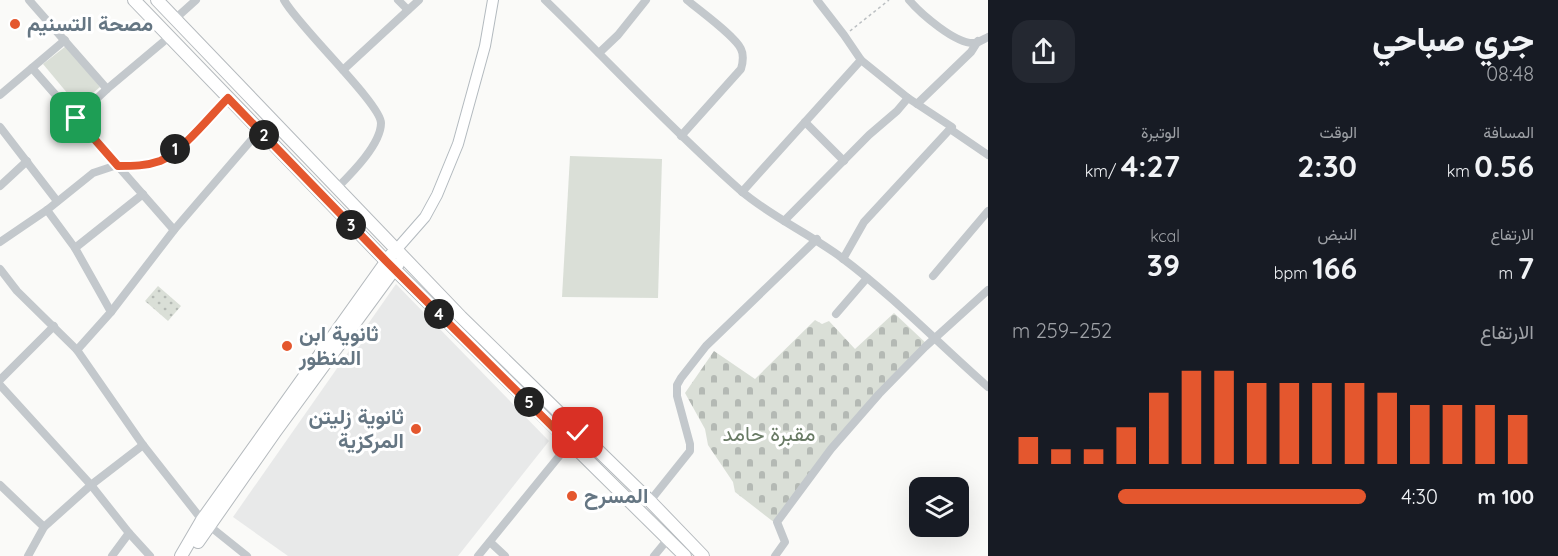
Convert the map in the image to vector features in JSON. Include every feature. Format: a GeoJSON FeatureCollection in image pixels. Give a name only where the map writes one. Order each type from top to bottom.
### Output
{"type":"FeatureCollection","features":[{"type":"Feature","properties":{"kind":"main road"},"geometry":{"type":"LineString","coordinates":[[134,0],[390,265],[686,556]]}},
{"type":"Feature","properties":{"kind":"main road"},"geometry":{"type":"LineString","coordinates":[[158,0],[400,254],[703,556]]}},
{"type":"Feature","properties":{"kind":"main road"},"geometry":{"type":"LineString","coordinates":[[181,556],[425,217],[437,195],[458,144],[485,46],[493,0]]}},
{"type":"Feature","properties":{"kind":"main road"},"geometry":{"type":"LineString","coordinates":[[190,556],[205,523]]}},
{"type":"Feature","properties":{"kind":"street"},"geometry":{"type":"LineString","coordinates":[[29,0],[107,89]]}},
{"type":"Feature","properties":{"kind":"street"},"geometry":{"type":"LineString","coordinates":[[176,18],[196,0]]}},
{"type":"Feature","properties":{"kind":"street"},"geometry":{"type":"LineString","coordinates":[[284,0],[302,25],[344,70],[380,117],[381,123],[375,141],[338,187]]}},
{"type":"Feature","properties":{"kind":"street"},"geometry":{"type":"LineString","coordinates":[[398,0],[408,10]]}},
{"type":"Feature","properties":{"kind":"street"},"geometry":{"type":"LineString","coordinates":[[344,70],[419,0]]}},
{"type":"Feature","properties":{"kind":"street"},"geometry":{"type":"LineString","coordinates":[[545,0],[681,136],[742,192],[784,221],[817,239],[867,278],[988,387]]}},
{"type":"Feature","properties":{"kind":"street"},"geometry":{"type":"LineString","coordinates":[[599,53],[618,35],[646,0]]}},
{"type":"Feature","properties":{"kind":"street"},"geometry":{"type":"LineString","coordinates":[[681,136],[741,69],[743,62],[743,54],[737,43],[687,0]]}},
{"type":"Feature","properties":{"kind":"street"},"geometry":{"type":"LineString","coordinates":[[817,0],[861,60],[908,98],[952,127],[950,129],[988,155]]}},
{"type":"Feature","properties":{"kind":"street"},"geometry":{"type":"LineString","coordinates":[[909,0],[918,11],[967,42],[988,37]]}},
{"type":"Feature","properties":{"kind":"street"},"geometry":{"type":"LineString","coordinates":[[76,118],[169,37]]}},
{"type":"Feature","properties":{"kind":"street"},"geometry":{"type":"LineString","coordinates":[[0,95],[65,40]]}},
{"type":"Feature","properties":{"kind":"street"},"geometry":{"type":"LineString","coordinates":[[917,104],[970,52],[978,41]]}},
{"type":"Feature","properties":{"kind":"street"},"geometry":{"type":"LineString","coordinates":[[742,192],[861,60]]}},
{"type":"Feature","properties":{"kind":"street"},"geometry":{"type":"LineString","coordinates":[[32,68],[174,230]]}},
{"type":"Feature","properties":{"kind":"street"},"geometry":{"type":"LineString","coordinates":[[0,242],[47,210],[93,173],[118,166],[142,166],[166,158],[228,98]]}},
{"type":"Feature","properties":{"kind":"street"},"geometry":{"type":"LineString","coordinates":[[784,221],[908,98]]}},
{"type":"Feature","properties":{"kind":"street"},"geometry":{"type":"LineString","coordinates":[[805,122],[844,161]]}},
{"type":"Feature","properties":{"kind":"street"},"geometry":{"type":"LineString","coordinates":[[0,127],[57,201]]}},
{"type":"Feature","properties":{"kind":"street"},"geometry":{"type":"LineString","coordinates":[[843,259],[864,222],[950,129]]}},
{"type":"Feature","properties":{"kind":"street"},"geometry":{"type":"LineString","coordinates":[[77,350],[111,312],[174,230],[260,131]]}},
{"type":"Feature","properties":{"kind":"street"},"geometry":{"type":"LineString","coordinates":[[0,186],[27,161]]}},
{"type":"Feature","properties":{"kind":"street"},"geometry":{"type":"LineString","coordinates":[[75,248],[143,194]]}},
{"type":"Feature","properties":{"kind":"street"},"geometry":{"type":"LineString","coordinates":[[47,210],[75,248],[111,312]]}},
{"type":"Feature","properties":{"kind":"street"},"geometry":{"type":"LineString","coordinates":[[933,276],[988,211]]}},
{"type":"Feature","properties":{"kind":"street"},"geometry":{"type":"LineString","coordinates":[[650,501],[690,451],[677,396],[677,384],[706,346],[817,239]]}},
{"type":"Feature","properties":{"kind":"street"},"geometry":{"type":"LineString","coordinates":[[0,269],[17,291],[77,350],[143,444],[205,523],[247,556]]}},
{"type":"Feature","properties":{"kind":"street"},"geometry":{"type":"LineString","coordinates":[[836,314],[867,278]]}},
{"type":"Feature","properties":{"kind":"street"},"geometry":{"type":"LineString","coordinates":[[775,556],[785,542],[777,524],[778,520],[831,449],[891,382],[988,290]]}},
{"type":"Feature","properties":{"kind":"street"},"geometry":{"type":"LineString","coordinates":[[0,380],[54,326]]}},
{"type":"Feature","properties":{"kind":"street"},"geometry":{"type":"LineString","coordinates":[[0,385],[91,485],[150,556]]}},
{"type":"Feature","properties":{"kind":"street"},"geometry":{"type":"LineString","coordinates":[[478,556],[578,433]]}},
{"type":"Feature","properties":{"kind":"street"},"geometry":{"type":"LineString","coordinates":[[28,556],[44,527],[91,485],[143,444]]}},
{"type":"Feature","properties":{"kind":"street"},"geometry":{"type":"LineString","coordinates":[[0,485],[44,527]]}},
{"type":"Feature","properties":{"kind":"street"},"geometry":{"type":"LineString","coordinates":[[112,556],[129,533]]}},
{"type":"Feature","properties":{"kind":"street"},"geometry":{"type":"LineString","coordinates":[[654,556],[668,539]]}},
{"type":"Feature","properties":{"kind":"street"},"geometry":{"type":"LineString","coordinates":[[490,542],[505,556]]}},
{"type":"Feature","properties":{"kind":"path"},"geometry":{"type":"LineString","coordinates":[[844,35],[889,0]]}},
{"type":"Feature","properties":{"kind":"shaded area","name":"ثانوية زليتن المركزية"},"geometry":{"type":"Polygon","coordinates":[[[396,284],[549,441],[458,556],[288,556],[233,517],[396,284]]]}},
{"type":"Feature","properties":{"kind":"green space"},"geometry":{"type":"Polygon","coordinates":[[[66,46],[100,87],[78,106],[43,64],[66,46]]]}},
{"type":"Feature","properties":{"kind":"green space"},"geometry":{"type":"Polygon","coordinates":[[[570,156],[662,159],[658,298],[562,297],[570,156]]]}},
{"type":"Feature","properties":{"kind":"green space"},"geometry":{"type":"Polygon","coordinates":[[[158,286],[181,306],[168,321],[145,301],[158,286]]]}},
{"type":"Feature","properties":{"kind":"green space","name":"مقبرة حامد"},"geometry":{"type":"Polygon","coordinates":[[[894,313],[928,345],[833,445],[775,523],[735,492],[733,482],[708,445],[705,429],[685,393],[714,351],[755,379],[815,320],[822,324],[829,321],[855,349],[894,313]]]}},
{"type":"Feature","properties":{"kind":"place","name":"مصحة التسنيم"},"geometry":{"type":"Point","coordinates":[15,24]}},
{"type":"Feature","properties":{"kind":"place","name":"ثانوية ابن المنظور"},"geometry":{"type":"Point","coordinates":[287,346]}},
{"type":"Feature","properties":{"kind":"place","name":"ثانوية زليتن المركزية"},"geometry":{"type":"Point","coordinates":[416,429]}},
{"type":"Feature","properties":{"kind":"place","name":"المسرح"},"geometry":{"type":"Point","coordinates":[572,496]}},
{"type":"Feature","properties":{"kind":"route"},"geometry":{"type":"LineString","coordinates":[[76,118],[118,166],[142,166],[166,158],[228,98],[386,261],[569,443],[578,433]]}}]}
